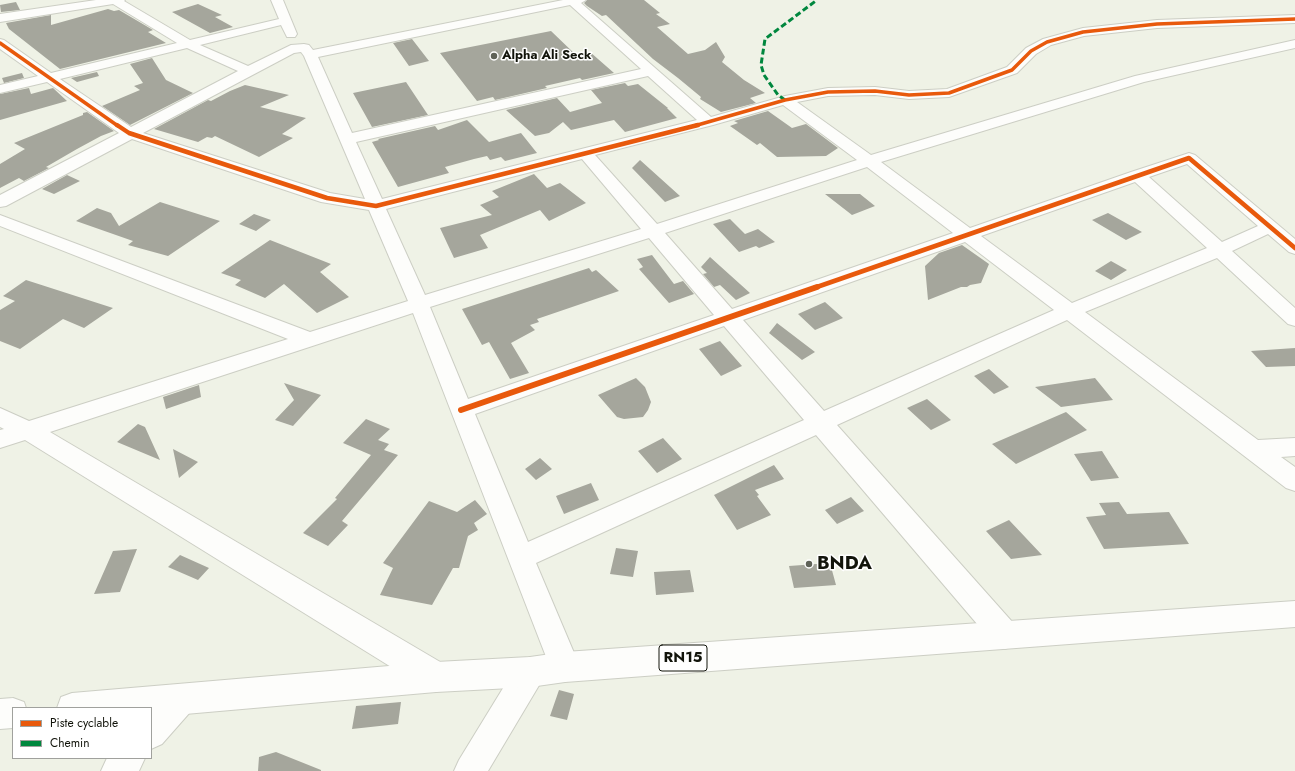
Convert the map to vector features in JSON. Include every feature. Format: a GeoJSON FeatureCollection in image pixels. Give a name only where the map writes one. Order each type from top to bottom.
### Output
{"type":"FeatureCollection","features":[{"type":"Feature","properties":{"kind":"street"},"geometry":{"type":"LineString","coordinates":[[0,18],[117,0],[188,44],[248,71]]}},
{"type":"Feature","properties":{"kind":"street"},"geometry":{"type":"LineString","coordinates":[[277,0],[284,21],[304,51],[347,139],[419,304],[565,667]]}},
{"type":"Feature","properties":{"kind":"street"},"geometry":{"type":"LineString","coordinates":[[0,202],[291,49],[304,51],[574,0],[650,71],[708,122]]}},
{"type":"Feature","properties":{"kind":"street"},"geometry":{"type":"LineString","coordinates":[[0,43],[130,133],[327,198],[376,206],[708,122],[785,100],[828,92],[875,91],[915,95],[949,93],[1012,70],[1031,51],[1047,42],[1083,32],[1116,27],[1157,24],[1295,19]]}},
{"type":"Feature","properties":{"kind":"street"},"geometry":{"type":"LineString","coordinates":[[0,89],[284,21]]}},
{"type":"Feature","properties":{"kind":"street"},"geometry":{"type":"LineString","coordinates":[[0,439],[309,339],[870,161],[1140,79],[1295,44]]}},
{"type":"Feature","properties":{"kind":"street"},"geometry":{"type":"LineString","coordinates":[[347,139],[650,71]]}},
{"type":"Feature","properties":{"kind":"street"},"geometry":{"type":"LineString","coordinates":[[785,100],[870,161],[1295,481]]}},
{"type":"Feature","properties":{"kind":"street"},"geometry":{"type":"LineString","coordinates":[[585,153],[1005,635]]}},
{"type":"Feature","properties":{"kind":"street"},"geometry":{"type":"LineString","coordinates":[[461,410],[1189,158],[1295,248]]}},
{"type":"Feature","properties":{"kind":"street"},"geometry":{"type":"LineString","coordinates":[[1137,176],[1295,319]]}},
{"type":"Feature","properties":{"kind":"street"},"geometry":{"type":"LineString","coordinates":[[0,220],[309,339]]}},
{"type":"Feature","properties":{"kind":"street"},"geometry":{"type":"LineString","coordinates":[[521,557],[1070,311],[1219,250],[1270,227]]}},
{"type":"Feature","properties":{"kind":"street"},"geometry":{"type":"LineString","coordinates":[[0,417],[28,430],[436,677]]}},
{"type":"Feature","properties":{"kind":"street"},"geometry":{"type":"LineString","coordinates":[[1253,450],[1295,447]]}},
{"type":"Feature","properties":{"kind":"street","name":"RN15"},"geometry":{"type":"LineString","coordinates":[[84,707],[436,677],[530,672],[565,667],[1295,614]]}},
{"type":"Feature","properties":{"kind":"street"},"geometry":{"type":"LineString","coordinates":[[470,771],[530,672]]}},
{"type":"Feature","properties":{"kind":"street"},"geometry":{"type":"LineString","coordinates":[[152,732],[181,699]]}},
{"type":"Feature","properties":{"kind":"street"},"geometry":{"type":"LineString","coordinates":[[0,714],[12,713]]}},
{"type":"Feature","properties":{"kind":"street"},"geometry":{"type":"LineString","coordinates":[[117,771],[128,759]]}},
{"type":"Feature","properties":{"kind":"building"},"geometry":{"type":"Polygon","coordinates":[[[587,0],[644,0],[660,13],[656,14],[670,24],[657,27],[688,54],[705,50],[716,42],[725,57],[722,62],[744,80],[765,93],[750,98],[756,103],[721,112],[700,99],[701,97],[653,59],[606,15],[602,16],[587,6],[584,3],[587,0]]]}},
{"type":"Feature","properties":{"kind":"building"},"geometry":{"type":"Polygon","coordinates":[[[16,2],[20,10],[1,12],[0,5],[16,2]]]}},
{"type":"Feature","properties":{"kind":"building"},"geometry":{"type":"Polygon","coordinates":[[[198,4],[222,15],[215,17],[233,27],[210,33],[172,12],[198,4]]]}},
{"type":"Feature","properties":{"kind":"building"},"geometry":{"type":"Polygon","coordinates":[[[108,9],[114,11],[119,10],[153,30],[148,32],[166,43],[60,69],[9,29],[6,23],[51,15],[51,25],[108,9]]]}},
{"type":"Feature","properties":{"kind":"building"},"geometry":{"type":"Polygon","coordinates":[[[551,31],[576,55],[590,52],[614,73],[582,80],[580,78],[545,86],[547,88],[495,100],[493,97],[477,101],[440,53],[551,31]]]}},
{"type":"Feature","properties":{"kind":"building"},"geometry":{"type":"Polygon","coordinates":[[[412,39],[429,61],[409,66],[393,43],[412,39]]]}},
{"type":"Feature","properties":{"kind":"building"},"geometry":{"type":"Polygon","coordinates":[[[152,58],[166,80],[193,93],[130,125],[102,106],[140,90],[134,86],[143,83],[130,64],[152,58]]]}},
{"type":"Feature","properties":{"kind":"building"},"geometry":{"type":"Polygon","coordinates":[[[97,72],[99,76],[77,82],[71,78],[97,72]]]}},
{"type":"Feature","properties":{"kind":"building"},"geometry":{"type":"Polygon","coordinates":[[[22,73],[24,78],[4,83],[2,78],[22,73]]]}},
{"type":"Feature","properties":{"kind":"building"},"geometry":{"type":"Polygon","coordinates":[[[406,82],[428,115],[372,127],[353,93],[406,82]]]}},
{"type":"Feature","properties":{"kind":"building"},"geometry":{"type":"Polygon","coordinates":[[[625,83],[628,86],[638,84],[668,108],[677,118],[625,132],[614,120],[571,130],[563,122],[549,133],[535,136],[506,110],[557,98],[570,112],[602,103],[591,90],[625,83]]]}},
{"type":"Feature","properties":{"kind":"building"},"geometry":{"type":"Polygon","coordinates":[[[245,85],[289,95],[260,107],[306,118],[282,134],[293,138],[259,157],[215,136],[212,138],[207,137],[198,142],[154,129],[208,100],[211,101],[245,85]]]}},
{"type":"Feature","properties":{"kind":"building"},"geometry":{"type":"Polygon","coordinates":[[[29,88],[31,94],[53,88],[67,101],[0,120],[0,94],[29,88]]]}},
{"type":"Feature","properties":{"kind":"building"},"geometry":{"type":"Polygon","coordinates":[[[768,111],[792,128],[806,124],[838,148],[826,156],[777,157],[760,143],[757,145],[730,126],[738,123],[734,121],[768,111]]]}},
{"type":"Feature","properties":{"kind":"building"},"geometry":{"type":"Polygon","coordinates":[[[87,112],[114,131],[77,149],[46,167],[49,168],[24,181],[19,178],[0,188],[0,164],[25,149],[14,143],[87,112]]]}},
{"type":"Feature","properties":{"kind":"building"},"geometry":{"type":"Polygon","coordinates":[[[467,120],[489,142],[521,133],[537,153],[505,161],[501,157],[490,160],[487,156],[474,159],[445,167],[449,173],[398,187],[372,142],[379,140],[378,139],[435,126],[438,130],[467,120]]]}},
{"type":"Feature","properties":{"kind":"building"},"geometry":{"type":"Polygon","coordinates":[[[640,160],[680,196],[665,202],[632,168],[640,160]]]}},
{"type":"Feature","properties":{"kind":"building"},"geometry":{"type":"Polygon","coordinates":[[[534,174],[547,188],[560,183],[586,203],[549,221],[540,210],[480,235],[488,248],[454,258],[440,228],[492,215],[480,205],[499,197],[492,191],[534,174]]]}},
{"type":"Feature","properties":{"kind":"building"},"geometry":{"type":"Polygon","coordinates":[[[67,175],[80,181],[54,194],[42,189],[67,175]]]}},
{"type":"Feature","properties":{"kind":"building"},"geometry":{"type":"Polygon","coordinates":[[[825,194],[860,194],[875,206],[852,215],[825,194]]]}},
{"type":"Feature","properties":{"kind":"building"},"geometry":{"type":"Polygon","coordinates":[[[160,202],[220,221],[168,256],[128,245],[133,241],[76,221],[97,208],[111,213],[119,226],[160,202]]]}},
{"type":"Feature","properties":{"kind":"building"},"geometry":{"type":"Polygon","coordinates":[[[1108,213],[1142,232],[1126,240],[1092,220],[1108,213]]]}},
{"type":"Feature","properties":{"kind":"building"},"geometry":{"type":"Polygon","coordinates":[[[254,214],[271,220],[256,231],[239,224],[254,214]]]}},
{"type":"Feature","properties":{"kind":"building"},"geometry":{"type":"Polygon","coordinates":[[[730,219],[745,234],[758,229],[775,242],[759,248],[756,246],[739,252],[713,224],[730,219]]]}},
{"type":"Feature","properties":{"kind":"building"},"geometry":{"type":"Polygon","coordinates":[[[270,240],[331,264],[320,272],[349,297],[317,313],[284,284],[265,298],[235,285],[241,280],[221,273],[270,240]]]}},
{"type":"Feature","properties":{"kind":"building"},"geometry":{"type":"Polygon","coordinates":[[[962,245],[989,264],[981,283],[961,287],[928,300],[925,266],[939,253],[962,245]]]}},
{"type":"Feature","properties":{"kind":"building"},"geometry":{"type":"Polygon","coordinates":[[[652,255],[674,284],[683,281],[694,294],[669,303],[639,269],[643,267],[637,259],[652,255]]]}},
{"type":"Feature","properties":{"kind":"building"},"geometry":{"type":"Polygon","coordinates":[[[710,257],[750,293],[736,300],[720,285],[714,287],[703,274],[707,273],[701,267],[710,257]]]}},
{"type":"Feature","properties":{"kind":"building"},"geometry":{"type":"Polygon","coordinates":[[[1111,261],[1127,270],[1111,280],[1095,271],[1111,261]]]}},
{"type":"Feature","properties":{"kind":"building"},"geometry":{"type":"Polygon","coordinates":[[[589,268],[592,272],[596,270],[619,291],[537,319],[539,322],[530,325],[535,330],[511,343],[529,373],[510,379],[489,342],[482,345],[462,309],[589,268]]]}},
{"type":"Feature","properties":{"kind":"building"},"geometry":{"type":"Polygon","coordinates":[[[26,280],[113,308],[84,328],[63,319],[20,349],[0,341],[0,310],[15,301],[3,296],[26,280]]]}},
{"type":"Feature","properties":{"kind":"building"},"geometry":{"type":"Polygon","coordinates":[[[825,302],[843,318],[815,330],[798,314],[825,302]]]}},
{"type":"Feature","properties":{"kind":"building"},"geometry":{"type":"Polygon","coordinates":[[[777,323],[815,352],[802,360],[769,333],[777,323]]]}},
{"type":"Feature","properties":{"kind":"building"},"geometry":{"type":"Polygon","coordinates":[[[720,341],[742,366],[721,376],[699,349],[720,341]]]}},
{"type":"Feature","properties":{"kind":"building"},"geometry":{"type":"Polygon","coordinates":[[[1295,348],[1295,366],[1266,367],[1251,351],[1295,348]]]}},
{"type":"Feature","properties":{"kind":"building"},"geometry":{"type":"Polygon","coordinates":[[[989,369],[1009,387],[994,394],[974,376],[989,369]]]}},
{"type":"Feature","properties":{"kind":"building"},"geometry":{"type":"Polygon","coordinates":[[[636,378],[645,387],[651,402],[648,410],[643,417],[624,419],[617,417],[598,395],[636,378]]]}},
{"type":"Feature","properties":{"kind":"building"},"geometry":{"type":"Polygon","coordinates":[[[1095,378],[1113,400],[1061,407],[1035,387],[1095,378]]]}},
{"type":"Feature","properties":{"kind":"building"},"geometry":{"type":"Polygon","coordinates":[[[284,383],[321,395],[293,426],[275,420],[294,400],[284,383]]]}},
{"type":"Feature","properties":{"kind":"building"},"geometry":{"type":"Polygon","coordinates":[[[199,385],[201,397],[166,409],[163,397],[199,385]]]}},
{"type":"Feature","properties":{"kind":"building"},"geometry":{"type":"Polygon","coordinates":[[[927,399],[951,420],[931,430],[907,408],[927,399]]]}},
{"type":"Feature","properties":{"kind":"building"},"geometry":{"type":"Polygon","coordinates":[[[1066,412],[1087,430],[1016,464],[992,444],[1066,412]]]}},
{"type":"Feature","properties":{"kind":"building"},"geometry":{"type":"Polygon","coordinates":[[[366,419],[390,429],[378,440],[389,444],[384,450],[398,455],[342,521],[348,525],[328,546],[303,533],[337,499],[335,498],[371,455],[343,443],[366,419]]]}},
{"type":"Feature","properties":{"kind":"building"},"geometry":{"type":"Polygon","coordinates":[[[138,424],[145,427],[160,460],[117,442],[138,424]]]}},
{"type":"Feature","properties":{"kind":"building"},"geometry":{"type":"Polygon","coordinates":[[[663,438],[682,459],[657,473],[638,451],[663,438]]]}},
{"type":"Feature","properties":{"kind":"building"},"geometry":{"type":"Polygon","coordinates":[[[173,449],[198,462],[179,478],[173,449]]]}},
{"type":"Feature","properties":{"kind":"building"},"geometry":{"type":"Polygon","coordinates":[[[1102,451],[1119,478],[1091,481],[1074,454],[1102,451]]]}},
{"type":"Feature","properties":{"kind":"building"},"geometry":{"type":"Polygon","coordinates":[[[540,458],[552,469],[536,480],[525,469],[540,458]]]}},
{"type":"Feature","properties":{"kind":"building"},"geometry":{"type":"Polygon","coordinates":[[[774,465],[784,479],[755,490],[759,495],[757,496],[771,515],[737,530],[714,495],[774,465]]]}},
{"type":"Feature","properties":{"kind":"building"},"geometry":{"type":"Polygon","coordinates":[[[591,483],[599,500],[564,514],[556,496],[591,483]]]}},
{"type":"Feature","properties":{"kind":"building"},"geometry":{"type":"Polygon","coordinates":[[[851,497],[864,511],[837,524],[825,510],[851,497]]]}},
{"type":"Feature","properties":{"kind":"building"},"geometry":{"type":"Polygon","coordinates":[[[475,500],[487,514],[474,523],[478,530],[468,536],[459,568],[453,568],[432,605],[380,595],[393,568],[383,563],[429,501],[457,512],[475,500]]]}},
{"type":"Feature","properties":{"kind":"building"},"geometry":{"type":"Polygon","coordinates":[[[1119,502],[1127,514],[1169,512],[1189,544],[1104,549],[1086,517],[1106,515],[1099,503],[1119,502]]]}},
{"type":"Feature","properties":{"kind":"building"},"geometry":{"type":"Polygon","coordinates":[[[1009,520],[1042,555],[1011,559],[986,531],[1009,520]]]}},
{"type":"Feature","properties":{"kind":"building"},"geometry":{"type":"Polygon","coordinates":[[[616,548],[638,551],[633,577],[610,574],[616,548]]]}},
{"type":"Feature","properties":{"kind":"building"},"geometry":{"type":"Polygon","coordinates":[[[137,549],[120,592],[94,594],[113,551],[137,549]]]}},
{"type":"Feature","properties":{"kind":"building"},"geometry":{"type":"Polygon","coordinates":[[[180,555],[209,568],[198,580],[168,567],[180,555]]]}},
{"type":"Feature","properties":{"kind":"building"},"geometry":{"type":"Polygon","coordinates":[[[830,563],[836,585],[794,588],[789,566],[830,563]]]}},
{"type":"Feature","properties":{"kind":"building"},"geometry":{"type":"Polygon","coordinates":[[[690,570],[694,592],[656,595],[654,572],[690,570]]]}},
{"type":"Feature","properties":{"kind":"building"},"geometry":{"type":"Polygon","coordinates":[[[559,690],[574,694],[567,720],[550,716],[559,690]]]}},
{"type":"Feature","properties":{"kind":"building"},"geometry":{"type":"Polygon","coordinates":[[[401,702],[398,724],[352,729],[356,706],[401,702]]]}},
{"type":"Feature","properties":{"kind":"building"},"geometry":{"type":"Polygon","coordinates":[[[276,752],[321,771],[258,771],[259,757],[276,752]]]}},
{"type":"Feature","properties":{"kind":"marked path"},"geometry":{"type":"LineString","coordinates":[[785,100],[778,95],[764,75],[761,65],[765,39],[817,0]]}},
{"type":"Feature","properties":{"kind":"cycle path"},"geometry":{"type":"LineString","coordinates":[[0,43],[129,133],[327,198],[376,206],[708,122],[785,100],[828,92],[875,91],[909,95],[949,93],[1012,70],[1031,51],[1047,42],[1083,32],[1157,24],[1295,19]]}},
{"type":"Feature","properties":{"kind":"cycle path"},"geometry":{"type":"LineString","coordinates":[[461,410],[1189,158],[1295,248]]}},
{"type":"Feature","properties":{"kind":"place","name":"Alpha Ali Seck"},"geometry":{"type":"Point","coordinates":[494,56]}},
{"type":"Feature","properties":{"kind":"place","name":"BNDA"},"geometry":{"type":"Point","coordinates":[809,564]}}]}
